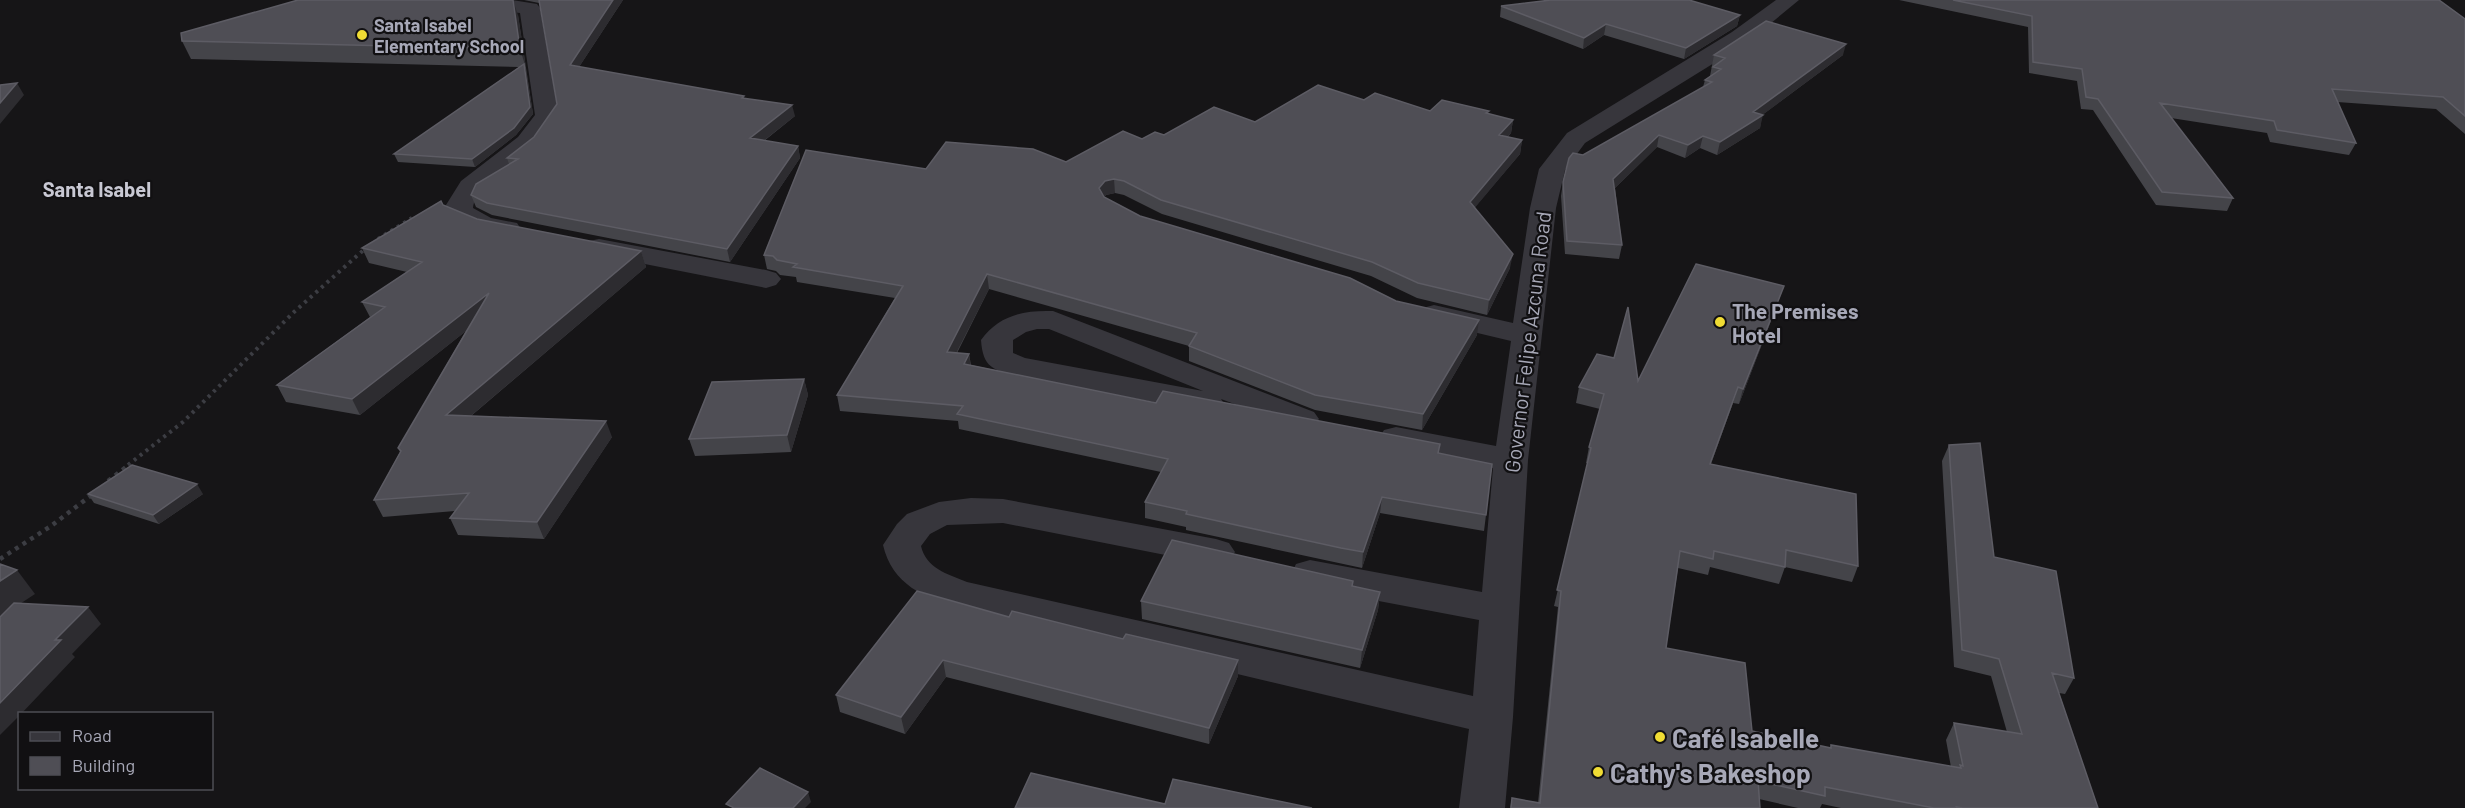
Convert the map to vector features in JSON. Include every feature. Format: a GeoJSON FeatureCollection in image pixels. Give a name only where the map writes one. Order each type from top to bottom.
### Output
{"type":"FeatureCollection","features":[{"type":"Feature","properties":{"kind":"street"},"geometry":{"type":"LineString","coordinates":[[451,0],[530,8],[547,116],[527,142],[470,187],[459,205],[460,212],[483,224],[528,233]]}},
{"type":"Feature","properties":{"kind":"street","name":"Governor Felipe Azcuna Road"},"geometry":{"type":"LineString","coordinates":[[1482,808],[1492,717],[1511,460],[1543,208],[1552,169],[1576,138],[1740,37],[1789,0]]}},
{"type":"Feature","properties":{"kind":"street"},"geometry":{"type":"LineString","coordinates":[[573,242],[766,279]]}},
{"type":"Feature","properties":{"kind":"street"},"geometry":{"type":"LineString","coordinates":[[1406,308],[1526,335]]}},
{"type":"Feature","properties":{"kind":"street"},"geometry":{"type":"LineString","coordinates":[[1302,419],[1053,320],[1022,322],[1005,330],[997,340],[998,357],[1020,367],[1337,426]]}},
{"type":"Feature","properties":{"kind":"street"},"geometry":{"type":"LineString","coordinates":[[1371,433],[1511,460]]}},
{"type":"Feature","properties":{"kind":"street"},"geometry":{"type":"LineString","coordinates":[[1492,717],[969,597],[909,570],[903,557],[902,545],[918,524],[933,517],[971,510],[1003,511],[1500,610]]}},
{"type":"Feature","properties":{"kind":"path"},"geometry":{"type":"LineString","coordinates":[[376,240],[392,228],[418,216],[459,205]]}},
{"type":"Feature","properties":{"kind":"path"},"geometry":{"type":"LineString","coordinates":[[104,485],[183,422],[294,312],[368,246]]}},
{"type":"Feature","properties":{"kind":"path"},"geometry":{"type":"LineString","coordinates":[[0,559],[51,526],[95,492]]}},
{"type":"Feature","properties":{"kind":"building"},"geometry":{"type":"Polygon","coordinates":[[[298,0],[513,0],[520,49],[182,41],[181,33],[298,0]]]}},
{"type":"Feature","properties":{"kind":"building"},"geometry":{"type":"Polygon","coordinates":[[[539,0],[613,0],[570,65],[744,96],[742,98],[792,105],[750,138],[798,146],[727,249],[487,203],[471,195],[476,184],[518,159],[507,158],[534,137],[557,104],[539,0]]]}},
{"type":"Feature","properties":{"kind":"building"},"geometry":{"type":"Polygon","coordinates":[[[1551,0],[1689,0],[1740,15],[1686,48],[1606,24],[1584,38],[1501,6],[1551,0]]]}},
{"type":"Feature","properties":{"kind":"building"},"geometry":{"type":"Polygon","coordinates":[[[1953,0],[2439,0],[2465,19],[2465,116],[2443,97],[2332,89],[2356,143],[2277,130],[2274,121],[2160,103],[2233,198],[2162,192],[2098,99],[2086,97],[2082,69],[2033,62],[2032,16],[1953,0]]]}},
{"type":"Feature","properties":{"kind":"building"},"geometry":{"type":"Polygon","coordinates":[[[1766,21],[1846,44],[1753,112],[1763,115],[1720,142],[1703,136],[1688,145],[1659,135],[1613,179],[1622,245],[1567,241],[1563,182],[1569,158],[1573,153],[1583,155],[1712,82],[1705,80],[1721,69],[1713,67],[1725,58],[1714,55],[1766,21]]]}},
{"type":"Feature","properties":{"kind":"building"},"geometry":{"type":"Polygon","coordinates":[[[524,64],[530,107],[514,128],[472,159],[394,154],[524,64]]]}},
{"type":"Feature","properties":{"kind":"building"},"geometry":{"type":"Polygon","coordinates":[[[17,83],[0,103],[0,85],[17,83]]]}},
{"type":"Feature","properties":{"kind":"building"},"geometry":{"type":"Polygon","coordinates":[[[1318,85],[1364,100],[1375,93],[1430,111],[1442,100],[1489,111],[1486,113],[1513,120],[1499,135],[1522,140],[1470,202],[1513,254],[1489,300],[1418,283],[1372,262],[1161,200],[1124,181],[1114,179],[1105,181],[1099,188],[1104,197],[1140,216],[1350,278],[1396,301],[1479,320],[1423,414],[1315,395],[1189,346],[1197,333],[987,274],[947,352],[969,354],[964,364],[1156,403],[1163,391],[1440,444],[1438,453],[1492,464],[1486,515],[1382,497],[1363,552],[1341,548],[1186,514],[1187,511],[1145,502],[1168,459],[957,414],[963,406],[837,395],[903,286],[793,267],[797,264],[764,255],[806,150],[926,169],[946,142],[1033,149],[1066,162],[1123,131],[1142,139],[1155,132],[1164,135],[1214,107],[1255,122],[1318,85]]]}},
{"type":"Feature","properties":{"kind":"building"},"geometry":{"type":"Polygon","coordinates":[[[441,201],[443,205],[477,219],[641,251],[446,415],[606,421],[537,522],[450,518],[469,493],[374,500],[401,451],[398,448],[489,293],[352,399],[277,385],[385,307],[362,302],[422,262],[362,248],[441,201]]]}},
{"type":"Feature","properties":{"kind":"building"},"geometry":{"type":"Polygon","coordinates":[[[1696,264],[1784,286],[1743,389],[1738,387],[1710,464],[1856,494],[1858,566],[1786,550],[1785,567],[1714,551],[1713,559],[1680,551],[1666,648],[1745,663],[1752,731],[1831,748],[1831,745],[1961,768],[1960,765],[1963,766],[1954,723],[2022,734],[1999,659],[1962,650],[1949,445],[1980,443],[1994,557],[2056,571],[2074,678],[2052,673],[2098,808],[1934,808],[1825,787],[1825,796],[1758,781],[1760,808],[1511,808],[1512,798],[1540,803],[1561,591],[1557,590],[1591,448],[1589,447],[1604,394],[1579,387],[1597,354],[1614,358],[1628,307],[1638,381],[1696,264]]]}},
{"type":"Feature","properties":{"kind":"building"},"geometry":{"type":"Polygon","coordinates":[[[804,379],[787,435],[689,439],[712,382],[804,379]]]}},
{"type":"Feature","properties":{"kind":"building"},"geometry":{"type":"Polygon","coordinates":[[[132,465],[197,484],[153,515],[88,494],[132,465]]]}},
{"type":"Feature","properties":{"kind":"building"},"geometry":{"type":"Polygon","coordinates":[[[1172,540],[1353,581],[1352,586],[1380,592],[1362,650],[1141,601],[1172,540]]]}},
{"type":"Feature","properties":{"kind":"building"},"geometry":{"type":"Polygon","coordinates":[[[0,564],[17,570],[0,581],[0,564]]]}},
{"type":"Feature","properties":{"kind":"building"},"geometry":{"type":"Polygon","coordinates":[[[917,591],[1009,617],[1012,611],[1123,639],[1126,634],[1238,660],[1209,728],[943,660],[901,717],[836,695],[917,591]]]}},
{"type":"Feature","properties":{"kind":"building"},"geometry":{"type":"Polygon","coordinates":[[[14,603],[88,607],[55,640],[61,640],[0,703],[0,617],[14,603]]]}},
{"type":"Feature","properties":{"kind":"building"},"geometry":{"type":"Polygon","coordinates":[[[760,768],[808,792],[793,808],[734,808],[726,804],[760,768]]]}},
{"type":"Feature","properties":{"kind":"building"},"geometry":{"type":"Polygon","coordinates":[[[1031,773],[1165,804],[1173,779],[1312,808],[1015,808],[1031,773]]]}},
{"type":"Feature","properties":{"kind":"place","name":"Santa Isabel Elementary School"},"geometry":{"type":"Point","coordinates":[362,35]}},
{"type":"Feature","properties":{"kind":"place","name":"The Premises Hotel"},"geometry":{"type":"Point","coordinates":[1720,322]}},
{"type":"Feature","properties":{"kind":"place","name":"Café Isabelle"},"geometry":{"type":"Point","coordinates":[1660,737]}},
{"type":"Feature","properties":{"kind":"place","name":"Cathy's Bakeshop"},"geometry":{"type":"Point","coordinates":[1598,772]}},
{"type":"Feature","properties":{"kind":"district","name":"Santa Isabel"},"geometry":{"type":"Point","coordinates":[97,189]}}]}
